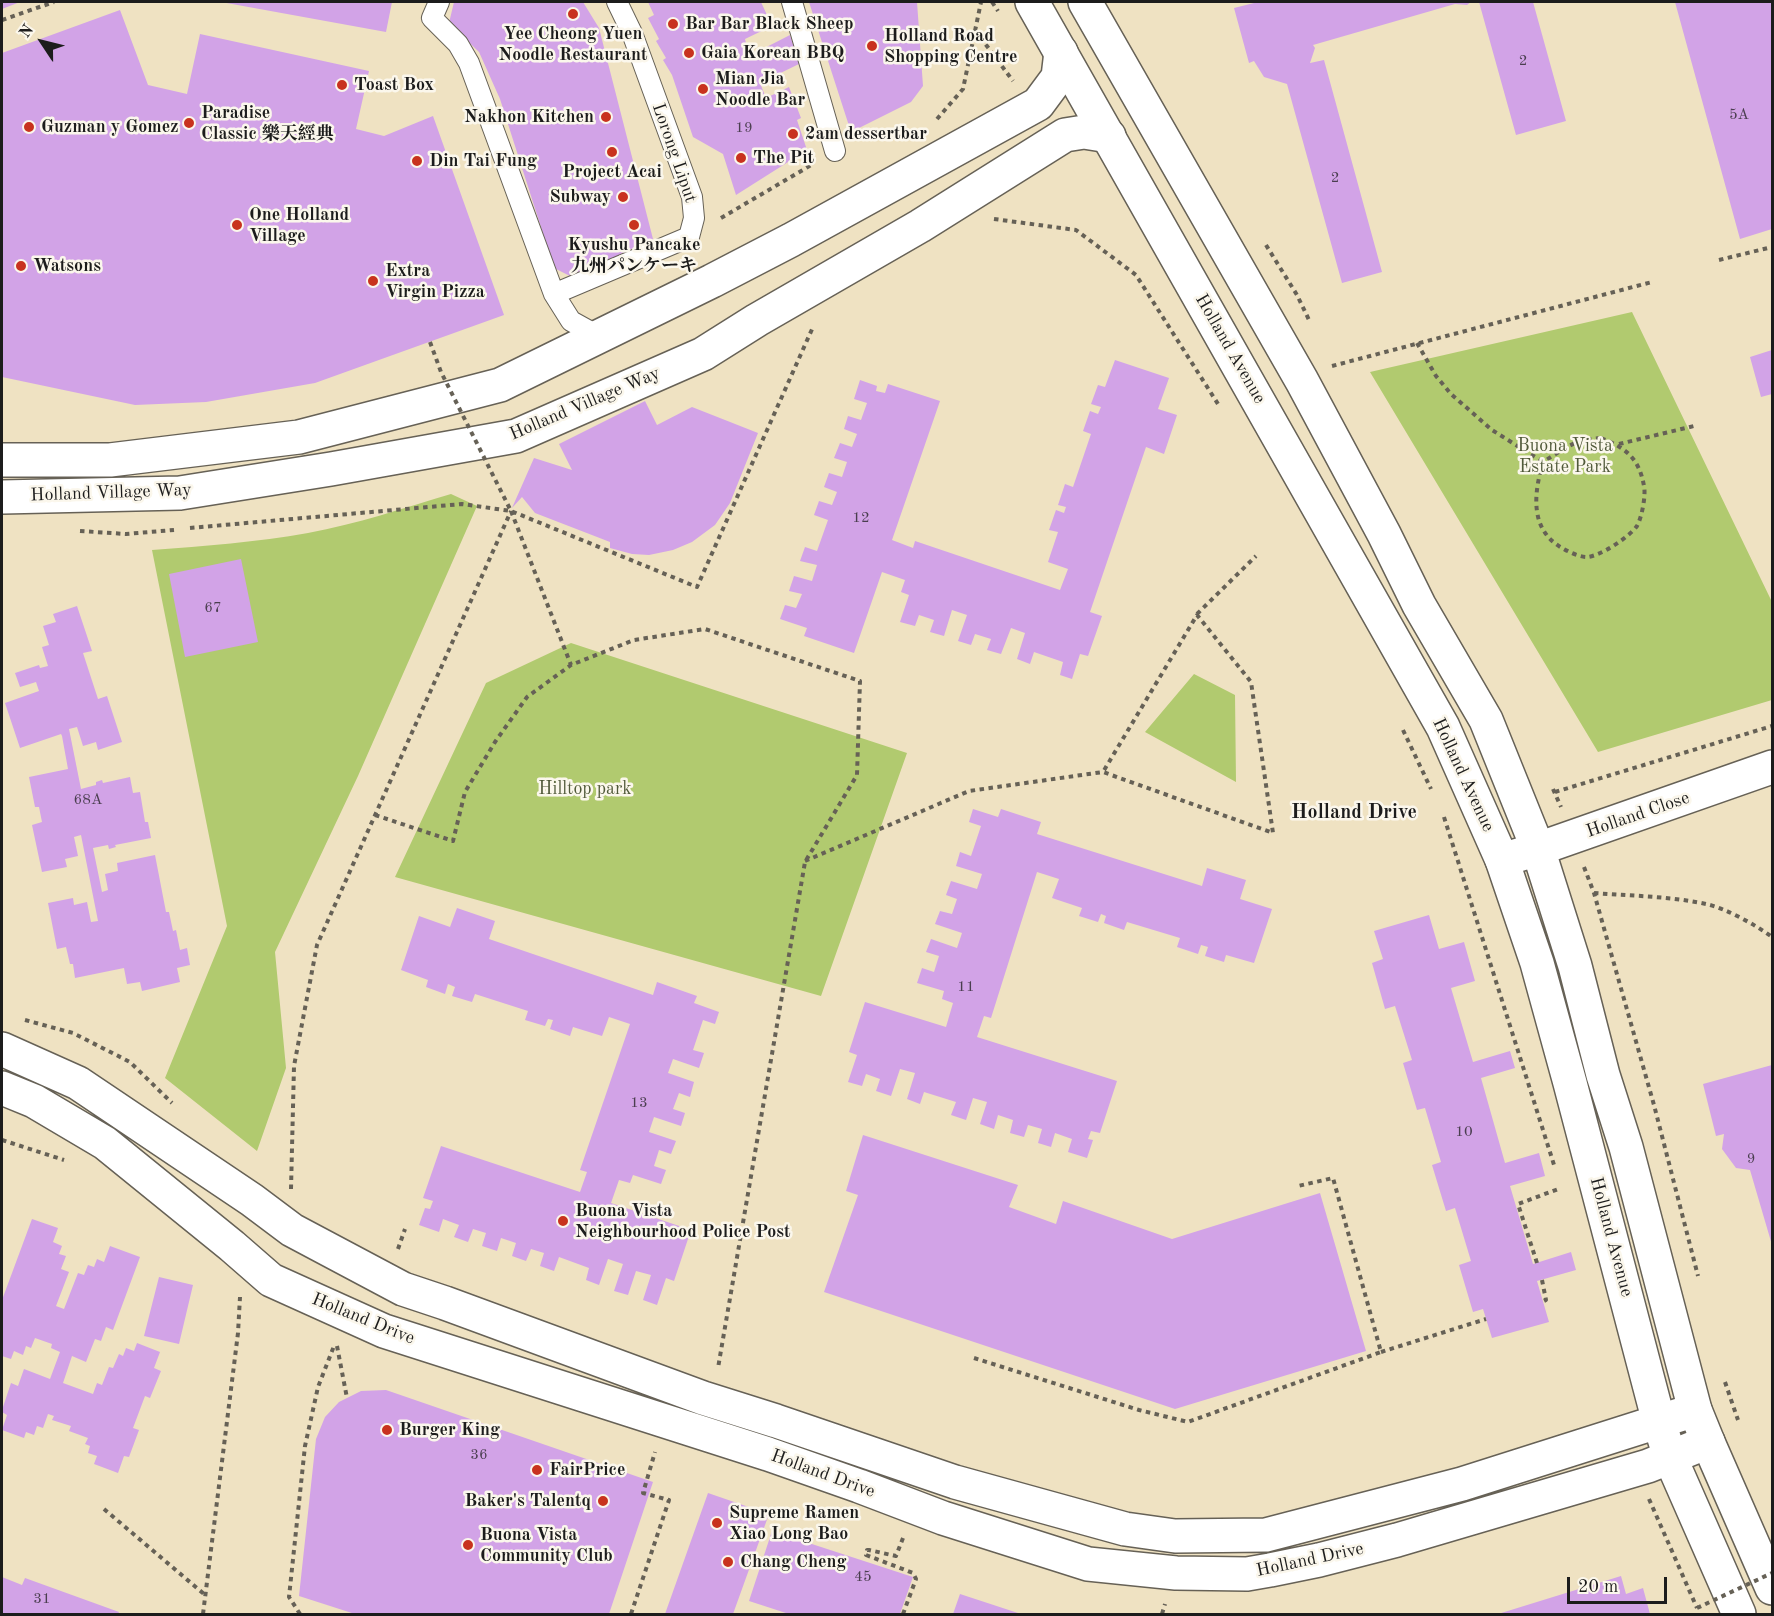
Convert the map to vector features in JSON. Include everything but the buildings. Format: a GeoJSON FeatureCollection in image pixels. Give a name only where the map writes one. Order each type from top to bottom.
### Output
{"type":"FeatureCollection","features":[{"type":"Feature","properties":{"kind":"street","name":"Holland Avenue"},"geometry":{"type":"LineString","coordinates":[[1032,2],[1443,727],[1502,860],[1537,963],[1670,1457],[1739,1614]]}},
{"type":"Feature","properties":{"kind":"street","name":"Holland Avenue"},"geometry":{"type":"LineString","coordinates":[[1084,2],[1302,381],[1384,534],[1419,605],[1486,720],[1538,849],[1575,966],[1603,1075],[1626,1147],[1695,1410],[1773,1588]]}},
{"type":"Feature","properties":{"kind":"street","name":"Holland Village Way"},"geometry":{"type":"LineString","coordinates":[[2,460],[110,460],[299,437],[500,385],[791,240],[1038,104],[1058,77],[1061,52]]}},
{"type":"Feature","properties":{"kind":"street","name":"Holland Village Way"},"geometry":{"type":"LineString","coordinates":[[2,497],[180,493],[516,436],[703,354],[757,320],[920,226],[1065,135],[1084,132],[1109,136]]}},
{"type":"Feature","properties":{"kind":"street","name":"Holland Close"},"geometry":{"type":"LineString","coordinates":[[1502,860],[1773,767]]}},
{"type":"Feature","properties":{"kind":"street","name":"Holland Drive"},"geometry":{"type":"LineString","coordinates":[[2,1049],[78,1083],[252,1200],[292,1230],[402,1289],[703,1398],[955,1482],[1125,1529],[1175,1536],[1266,1535],[1462,1484],[1695,1410]]}},
{"type":"Feature","properties":{"kind":"street"},"geometry":{"type":"LineString","coordinates":[[1570,1083],[1603,1075]]}},
{"type":"Feature","properties":{"kind":"street","name":"Holland Drive"},"geometry":{"type":"LineString","coordinates":[[14,1093],[34,1101],[105,1143],[271,1280],[374,1326],[768,1454],[943,1518],[1088,1564],[1176,1573],[1247,1574],[1270,1570],[1397,1540],[1648,1466],[1708,1442]]}},
{"type":"Feature","properties":{"kind":"lane"},"geometry":{"type":"LineString","coordinates":[[439,2],[432,18],[458,44],[469,63],[554,294],[571,321],[600,337]]}},
{"type":"Feature","properties":{"kind":"lane","name":"Lorong Liput"},"geometry":{"type":"LineString","coordinates":[[617,2],[632,33],[692,197],[694,219],[689,237]]}},
{"type":"Feature","properties":{"kind":"lane"},"geometry":{"type":"LineString","coordinates":[[792,2],[835,151]]}},
{"type":"Feature","properties":{"kind":"lane"},"geometry":{"type":"LineString","coordinates":[[554,294],[689,237]]}},
{"type":"Feature","properties":{"kind":"lane"},"geometry":{"type":"LineString","coordinates":[[14,1093],[45,1069]]}},
{"type":"Feature","properties":{"kind":"path"},"geometry":{"type":"LineString","coordinates":[[2,20],[54,2]]}},
{"type":"Feature","properties":{"kind":"path"},"geometry":{"type":"LineString","coordinates":[[932,125],[963,88],[981,2]]}},
{"type":"Feature","properties":{"kind":"path"},"geometry":{"type":"LineString","coordinates":[[975,30],[1017,87]]}},
{"type":"Feature","properties":{"kind":"path"},"geometry":{"type":"LineString","coordinates":[[689,237],[835,151]]}},
{"type":"Feature","properties":{"kind":"path"},"geometry":{"type":"LineString","coordinates":[[991,219],[1076,230],[1136,275],[1221,409]]}},
{"type":"Feature","properties":{"kind":"path"},"geometry":{"type":"LineString","coordinates":[[1719,260],[1773,247]]}},
{"type":"Feature","properties":{"kind":"path"},"geometry":{"type":"LineString","coordinates":[[1332,366],[1652,282]]}},
{"type":"Feature","properties":{"kind":"path"},"geometry":{"type":"LineString","coordinates":[[70,531],[126,534],[462,504],[511,511],[697,587],[814,325]]}},
{"type":"Feature","properties":{"kind":"path"},"geometry":{"type":"LineString","coordinates":[[430,342],[441,372],[511,511],[571,665]]}},
{"type":"Feature","properties":{"kind":"path"},"geometry":{"type":"LineString","coordinates":[[1417,343],[1436,376],[1451,394],[1492,430],[1543,462]]}},
{"type":"Feature","properties":{"kind":"path"},"geometry":{"type":"LineString","coordinates":[[437,379],[448,376]]}},
{"type":"Feature","properties":{"kind":"path"},"geometry":{"type":"LineString","coordinates":[[1618,444],[1694,426]]}},
{"type":"Feature","properties":{"kind":"path"},"geometry":{"type":"LineString","coordinates":[[1601,438],[1618,444],[1632,456],[1642,475],[1645,492],[1637,525],[1610,549],[1587,557],[1569,552],[1553,543],[1542,528],[1536,508],[1536,488],[1543,462],[1581,440],[1601,438]]}},
{"type":"Feature","properties":{"kind":"path"},"geometry":{"type":"LineString","coordinates":[[292,1185],[294,1066],[316,945],[511,511]]}},
{"type":"Feature","properties":{"kind":"path"},"geometry":{"type":"LineString","coordinates":[[1103,772],[1197,615],[1256,556]]}},
{"type":"Feature","properties":{"kind":"path"},"geometry":{"type":"LineString","coordinates":[[805,862],[969,791],[1103,772],[1273,833],[1251,682],[1197,615]]}},
{"type":"Feature","properties":{"kind":"path"},"geometry":{"type":"LineString","coordinates":[[375,815],[453,841],[465,792],[526,697],[571,665],[634,640],[705,629],[861,681],[857,775],[805,862],[717,1370]]}},
{"type":"Feature","properties":{"kind":"path"},"geometry":{"type":"LineString","coordinates":[[1399,722],[1433,795]]}},
{"type":"Feature","properties":{"kind":"path"},"geometry":{"type":"LineString","coordinates":[[1555,792],[1773,726]]}},
{"type":"Feature","properties":{"kind":"path"},"geometry":{"type":"LineString","coordinates":[[1443,816],[1564,1198]]}},
{"type":"Feature","properties":{"kind":"path"},"geometry":{"type":"LineString","coordinates":[[1594,893],[1657,897],[1707,904],[1755,925],[1773,937]]}},
{"type":"Feature","properties":{"kind":"path"},"geometry":{"type":"LineString","coordinates":[[1298,1186],[1333,1178],[1381,1352]]}},
{"type":"Feature","properties":{"kind":"path"},"geometry":{"type":"LineString","coordinates":[[1537,1263],[1518,1204],[1561,1188]]}},
{"type":"Feature","properties":{"kind":"path"},"geometry":{"type":"LineString","coordinates":[[1542,1280],[1546,1300],[1544,1301]]}},
{"type":"Feature","properties":{"kind":"path"},"geometry":{"type":"LineString","coordinates":[[203,1614],[238,1333],[240,1288]]}},
{"type":"Feature","properties":{"kind":"path"},"geometry":{"type":"LineString","coordinates":[[974,1358],[1139,1410],[1188,1422],[1381,1352],[1486,1319]]}},
{"type":"Feature","properties":{"kind":"path"},"geometry":{"type":"LineString","coordinates":[[300,1614],[289,1597],[304,1446],[318,1387],[336,1343],[347,1398]]}},
{"type":"Feature","properties":{"kind":"path"},"geometry":{"type":"LineString","coordinates":[[631,1614],[669,1500],[643,1493],[646,1480]]}},
{"type":"Feature","properties":{"kind":"path"},"geometry":{"type":"LineString","coordinates":[[1646,1493],[1696,1608],[1773,1573]]}},
{"type":"Feature","properties":{"kind":"path"},"geometry":{"type":"LineString","coordinates":[[104,1509],[205,1595]]}},
{"type":"Feature","properties":{"kind":"path"},"geometry":{"type":"LineString","coordinates":[[896,1556],[869,1550],[866,1555],[914,1573],[916,1579],[903,1614]]}},
{"type":"Feature","properties":{"kind":"green space","name":"Buona Vista Estate Park"},"geometry":{"type":"Polygon","coordinates":[[[1632,312],[1772,602],[1772,700],[1598,752],[1370,372],[1632,312]]]}},
{"type":"Feature","properties":{"kind":"green space"},"geometry":{"type":"Polygon","coordinates":[[[451,494],[477,506],[358,776],[275,952],[286,1068],[257,1151],[165,1078],[227,926],[152,550],[308,533],[451,494]]]}},
{"type":"Feature","properties":{"kind":"green space","name":"Hilltop park"},"geometry":{"type":"Polygon","coordinates":[[[571,643],[907,753],[821,996],[395,877],[486,683],[571,643]]]}},
{"type":"Feature","properties":{"kind":"green space"},"geometry":{"type":"Polygon","coordinates":[[[1194,674],[1235,695],[1236,782],[1145,732],[1194,674]]]}},
{"type":"Feature","properties":{"kind":"place","name":"Yee Cheong Yuen Noodle Restaurant"},"geometry":{"type":"Point","coordinates":[573,14]}},
{"type":"Feature","properties":{"kind":"place","name":"Bar Bar Black Sheep"},"geometry":{"type":"Point","coordinates":[673,24]}},
{"type":"Feature","properties":{"kind":"place","name":"Holland Road Shopping Centre"},"geometry":{"type":"Point","coordinates":[872,46]}},
{"type":"Feature","properties":{"kind":"place","name":"Gaia Korean BBQ"},"geometry":{"type":"Point","coordinates":[689,53]}},
{"type":"Feature","properties":{"kind":"place","name":"Toast Box"},"geometry":{"type":"Point","coordinates":[342,85]}},
{"type":"Feature","properties":{"kind":"place","name":"Mian Jia Noodle Bar"},"geometry":{"type":"Point","coordinates":[703,89]}},
{"type":"Feature","properties":{"kind":"place","name":"Nakhon Kitchen"},"geometry":{"type":"Point","coordinates":[606,117]}},
{"type":"Feature","properties":{"kind":"place","name":"Paradise Classic 樂天經典"},"geometry":{"type":"Point","coordinates":[189,123]}},
{"type":"Feature","properties":{"kind":"place","name":"Guzman y Gomez"},"geometry":{"type":"Point","coordinates":[29,127]}},
{"type":"Feature","properties":{"kind":"place","name":"2am dessertbar"},"geometry":{"type":"Point","coordinates":[793,134]}},
{"type":"Feature","properties":{"kind":"place","name":"Project Acai"},"geometry":{"type":"Point","coordinates":[612,152]}},
{"type":"Feature","properties":{"kind":"place","name":"The Pit"},"geometry":{"type":"Point","coordinates":[741,158]}},
{"type":"Feature","properties":{"kind":"place","name":"Din Tai Fung"},"geometry":{"type":"Point","coordinates":[417,161]}},
{"type":"Feature","properties":{"kind":"place","name":"Subway"},"geometry":{"type":"Point","coordinates":[623,197]}},
{"type":"Feature","properties":{"kind":"place","name":"One Holland Village"},"geometry":{"type":"Point","coordinates":[237,225]}},
{"type":"Feature","properties":{"kind":"place","name":"Kyushu Pancake 九州パンケーキ"},"geometry":{"type":"Point","coordinates":[634,225]}},
{"type":"Feature","properties":{"kind":"place","name":"Watsons"},"geometry":{"type":"Point","coordinates":[21,266]}},
{"type":"Feature","properties":{"kind":"place","name":"Extra Virgin Pizza"},"geometry":{"type":"Point","coordinates":[373,281]}},
{"type":"Feature","properties":{"kind":"place","name":"Buona Vista Neighbourhood Police Post"},"geometry":{"type":"Point","coordinates":[563,1221]}},
{"type":"Feature","properties":{"kind":"place","name":"Burger King"},"geometry":{"type":"Point","coordinates":[387,1430]}},
{"type":"Feature","properties":{"kind":"place","name":"FairPrice"},"geometry":{"type":"Point","coordinates":[537,1470]}},
{"type":"Feature","properties":{"kind":"place","name":"Baker's Talentq"},"geometry":{"type":"Point","coordinates":[603,1501]}},
{"type":"Feature","properties":{"kind":"place","name":"Supreme Ramen Xiao Long Bao"},"geometry":{"type":"Point","coordinates":[717,1523]}},
{"type":"Feature","properties":{"kind":"place","name":"Buona Vista Community Club"},"geometry":{"type":"Point","coordinates":[468,1545]}},
{"type":"Feature","properties":{"kind":"place","name":"Chang Cheng"},"geometry":{"type":"Point","coordinates":[728,1562]}},
{"type":"Feature","properties":{"kind":"district","name":"Holland Drive"},"geometry":{"type":"Point","coordinates":[1354,813]}}]}
